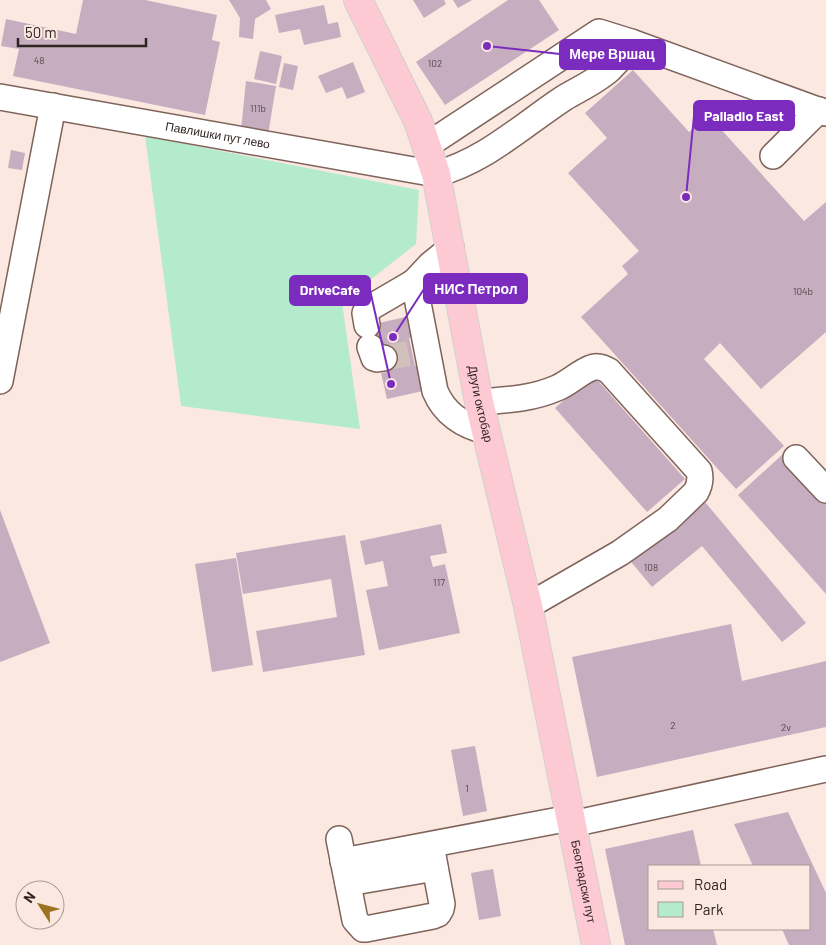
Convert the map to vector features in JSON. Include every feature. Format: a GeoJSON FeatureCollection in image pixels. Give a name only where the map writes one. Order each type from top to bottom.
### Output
{"type":"FeatureCollection","features":[{"type":"Feature","properties":{"kind":"main road","name":"Други октобар"},"geometry":{"type":"LineString","coordinates":[[358,0],[418,121],[436,174],[479,402],[528,606],[571,821]]}},
{"type":"Feature","properties":{"kind":"main road","name":"Београдски пут"},"geometry":{"type":"LineString","coordinates":[[571,821],[596,945]]}},
{"type":"Feature","properties":{"kind":"street"},"geometry":{"type":"LineString","coordinates":[[426,146],[599,32],[822,112],[773,156]]}},
{"type":"Feature","properties":{"kind":"street"},"geometry":{"type":"LineString","coordinates":[[436,174],[449,171],[489,150],[609,70],[621,58],[631,42]]}},
{"type":"Feature","properties":{"kind":"street"},"geometry":{"type":"LineString","coordinates":[[505,94],[518,131]]}},
{"type":"Feature","properties":{"kind":"street","name":"Павлишки пут лево"},"geometry":{"type":"LineString","coordinates":[[0,97],[436,174]]}},
{"type":"Feature","properties":{"kind":"street"},"geometry":{"type":"LineString","coordinates":[[0,382],[53,106]]}},
{"type":"Feature","properties":{"kind":"street"},"geometry":{"type":"LineString","coordinates":[[374,343],[365,314],[368,309],[414,282],[430,265],[451,248]]}},
{"type":"Feature","properties":{"kind":"street"},"geometry":{"type":"LineString","coordinates":[[414,282],[419,352],[440,402],[464,424],[486,431]]}},
{"type":"Feature","properties":{"kind":"street"},"geometry":{"type":"LineString","coordinates":[[479,402],[529,398],[558,388],[591,368],[600,367],[610,371],[699,471],[700,475],[699,486],[696,492],[668,519],[620,553],[528,606]]}},
{"type":"Feature","properties":{"kind":"street"},"geometry":{"type":"LineString","coordinates":[[796,458],[826,490]]}},
{"type":"Feature","properties":{"kind":"street"},"geometry":{"type":"LineString","coordinates":[[433,856],[442,904],[438,914],[363,929],[355,920],[343,861],[433,856],[571,821],[826,769]]}},
{"type":"Feature","properties":{"kind":"green space"},"geometry":{"type":"Polygon","coordinates":[[[145,136],[419,190],[416,244],[342,302],[360,429],[181,406],[145,136]]]}},
{"type":"Feature","properties":{"kind":"building"},"geometry":{"type":"Polygon","coordinates":[[[83,0],[145,0],[217,15],[212,40],[220,42],[205,115],[13,76],[19,49],[1,46],[6,19],[76,34],[83,0]]]}},
{"type":"Feature","properties":{"kind":"building"},"geometry":{"type":"Polygon","coordinates":[[[229,0],[266,0],[271,9],[255,19],[253,39],[239,37],[240,18],[229,0]]]}},
{"type":"Feature","properties":{"kind":"building"},"geometry":{"type":"Polygon","coordinates":[[[413,0],[444,0],[446,4],[424,18],[413,0]]]}},
{"type":"Feature","properties":{"kind":"building"},"geometry":{"type":"Polygon","coordinates":[[[453,0],[472,0],[458,8],[453,0]]]}},
{"type":"Feature","properties":{"kind":"building"},"geometry":{"type":"Polygon","coordinates":[[[508,0],[539,0],[559,30],[445,105],[416,62],[508,0]]]}},
{"type":"Feature","properties":{"kind":"building"},"geometry":{"type":"Polygon","coordinates":[[[324,5],[328,24],[338,22],[341,37],[304,45],[300,29],[279,33],[275,15],[324,5]]]}},
{"type":"Feature","properties":{"kind":"building"},"geometry":{"type":"Polygon","coordinates":[[[260,51],[282,56],[276,84],[254,79],[260,51]]]}},
{"type":"Feature","properties":{"kind":"building"},"geometry":{"type":"Polygon","coordinates":[[[353,62],[365,92],[347,99],[342,87],[326,93],[318,76],[353,62]]]}},
{"type":"Feature","properties":{"kind":"building"},"geometry":{"type":"Polygon","coordinates":[[[284,63],[298,66],[293,90],[279,87],[284,63]]]}},
{"type":"Feature","properties":{"kind":"building"},"geometry":{"type":"Polygon","coordinates":[[[633,70],[689,132],[708,115],[804,221],[826,202],[826,332],[761,389],[720,343],[704,359],[784,446],[736,489],[581,317],[628,274],[622,266],[639,251],[568,173],[607,138],[585,113],[633,70]]]}},
{"type":"Feature","properties":{"kind":"building"},"geometry":{"type":"Polygon","coordinates":[[[246,81],[276,86],[268,135],[241,130],[246,81]]]}},
{"type":"Feature","properties":{"kind":"building"},"geometry":{"type":"Polygon","coordinates":[[[11,150],[25,153],[22,170],[8,168],[11,150]]]}},
{"type":"Feature","properties":{"kind":"building"},"geometry":{"type":"Polygon","coordinates":[[[415,315],[419,336],[409,338],[415,366],[418,365],[423,391],[387,399],[381,373],[387,372],[381,344],[365,348],[360,327],[415,315]]]}},
{"type":"Feature","properties":{"kind":"building"},"geometry":{"type":"Polygon","coordinates":[[[593,375],[685,479],[647,512],[555,408],[593,375]]]}},
{"type":"Feature","properties":{"kind":"building"},"geometry":{"type":"Polygon","coordinates":[[[783,454],[826,503],[826,594],[738,495],[783,454]]]}},
{"type":"Feature","properties":{"kind":"building"},"geometry":{"type":"Polygon","coordinates":[[[700,496],[806,623],[782,642],[702,546],[652,587],[627,557],[700,496]]]}},
{"type":"Feature","properties":{"kind":"building"},"geometry":{"type":"Polygon","coordinates":[[[0,510],[50,643],[0,662],[0,510]]]}},
{"type":"Feature","properties":{"kind":"building"},"geometry":{"type":"Polygon","coordinates":[[[441,524],[447,553],[430,556],[433,567],[445,564],[460,633],[379,650],[366,590],[388,586],[383,561],[365,565],[360,541],[441,524]]]}},
{"type":"Feature","properties":{"kind":"building"},"geometry":{"type":"Polygon","coordinates":[[[345,535],[365,655],[263,672],[256,631],[337,617],[331,579],[243,594],[236,553],[345,535]]]}},
{"type":"Feature","properties":{"kind":"building"},"geometry":{"type":"Polygon","coordinates":[[[236,558],[253,665],[212,672],[195,564],[236,558]]]}},
{"type":"Feature","properties":{"kind":"building"},"geometry":{"type":"Polygon","coordinates":[[[731,624],[742,681],[826,661],[826,727],[597,777],[572,657],[731,624]]]}},
{"type":"Feature","properties":{"kind":"building"},"geometry":{"type":"Polygon","coordinates":[[[475,746],[487,811],[463,816],[451,750],[475,746]]]}},
{"type":"Feature","properties":{"kind":"building"},"geometry":{"type":"Polygon","coordinates":[[[788,812],[826,893],[826,945],[789,945],[782,930],[811,930],[811,865],[753,865],[734,824],[788,812]]]}},
{"type":"Feature","properties":{"kind":"building"},"geometry":{"type":"Polygon","coordinates":[[[693,830],[701,865],[648,865],[648,930],[713,930],[717,945],[625,945],[605,849],[693,830]]]}},
{"type":"Feature","properties":{"kind":"building"},"geometry":{"type":"Polygon","coordinates":[[[493,869],[501,916],[479,920],[471,873],[493,869]]]}},
{"type":"Feature","properties":{"kind":"tunnel"},"geometry":{"type":"LineString","coordinates":[[384,358],[412,353]]}},
{"type":"Feature","properties":{"kind":"place","name":"Мере Вршац"},"geometry":{"type":"Point","coordinates":[487,46]}},
{"type":"Feature","properties":{"kind":"place","name":"Palladio East"},"geometry":{"type":"Point","coordinates":[686,197]}},
{"type":"Feature","properties":{"kind":"place","name":"НИС Петрол"},"geometry":{"type":"Point","coordinates":[393,337]}},
{"type":"Feature","properties":{"kind":"place","name":"DriveCafe"},"geometry":{"type":"Point","coordinates":[391,384]}}]}
